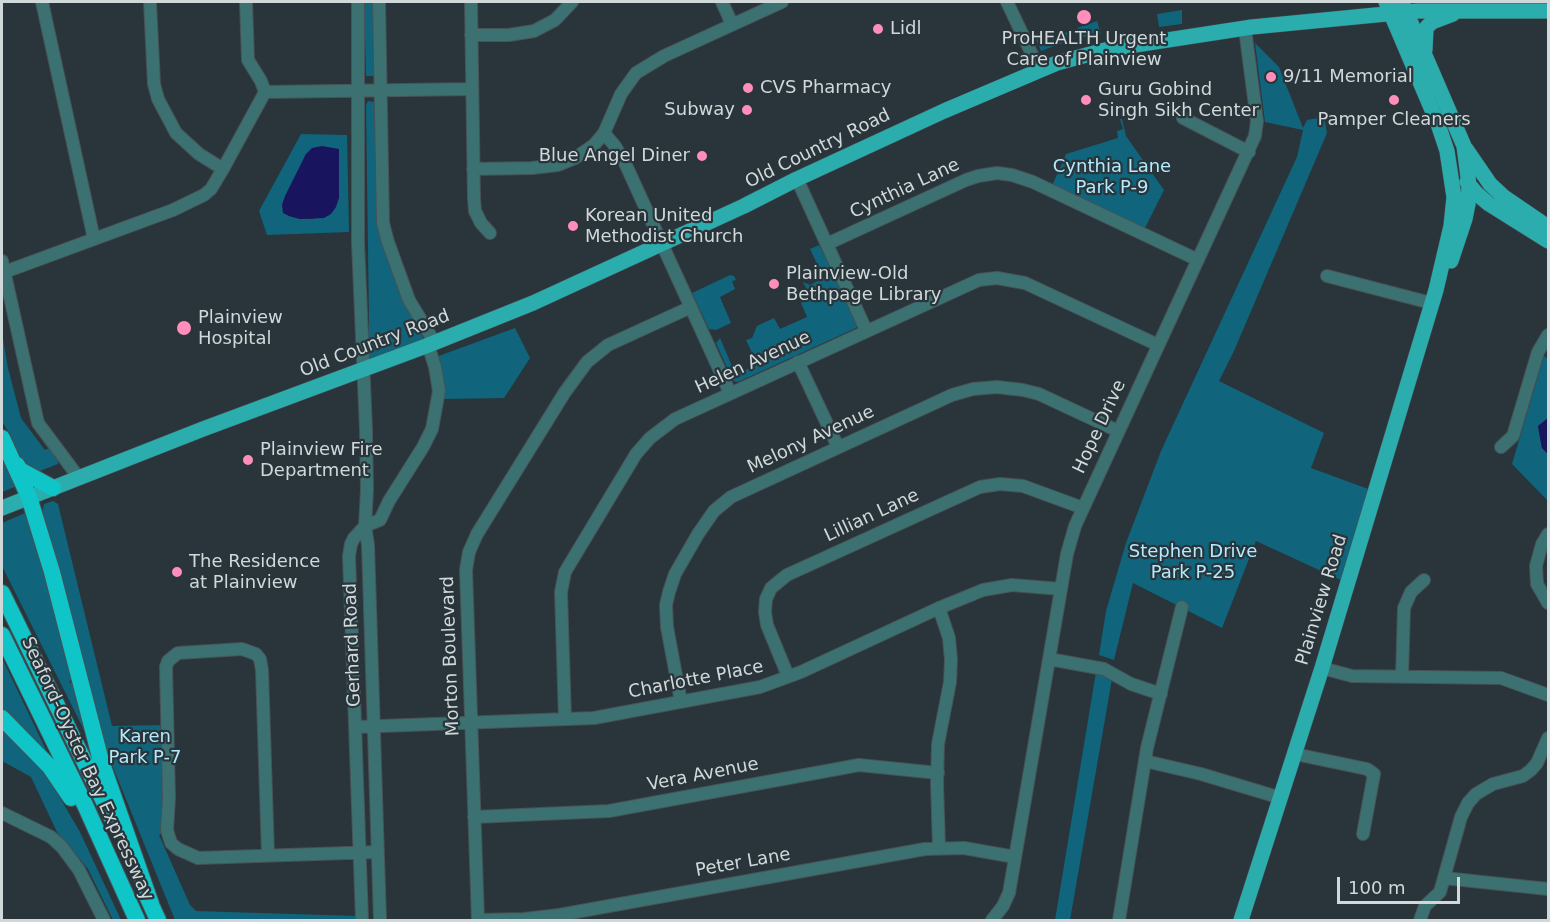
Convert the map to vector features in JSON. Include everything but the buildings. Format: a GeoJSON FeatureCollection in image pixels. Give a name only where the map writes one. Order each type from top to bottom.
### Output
{"type":"FeatureCollection","features":[{"type":"Feature","properties":{"kind":"highway"},"geometry":{"type":"LineString","coordinates":[[2,438],[29,497],[52,572],[101,760],[151,904]]}},
{"type":"Feature","properties":{"kind":"highway"},"geometry":{"type":"LineString","coordinates":[[10,454],[20,470],[53,488]]}},
{"type":"Feature","properties":{"kind":"highway","name":"Seaford-Oyster Bay Expressway"},"geometry":{"type":"LineString","coordinates":[[2,593],[102,797],[158,921]]}},
{"type":"Feature","properties":{"kind":"highway","name":"Seaford-Oyster Bay Expressway"},"geometry":{"type":"LineString","coordinates":[[2,635],[136,916]]}},
{"type":"Feature","properties":{"kind":"highway"},"geometry":{"type":"LineString","coordinates":[[2,718],[50,767],[64,786],[136,916]]}},
{"type":"Feature","properties":{"kind":"main road"},"geometry":{"type":"LineString","coordinates":[[1333,20],[1369,2]]}},
{"type":"Feature","properties":{"kind":"main road","name":"Old Country Road"},"geometry":{"type":"LineString","coordinates":[[2,508],[363,368],[432,344],[533,303],[744,206],[797,178],[1039,69],[1080,55],[1245,28],[1333,20],[1396,7],[1462,11],[1548,11]]}},
{"type":"Feature","properties":{"kind":"main road","name":"Plainview Road"},"geometry":{"type":"LineString","coordinates":[[1396,7],[1426,59],[1464,146],[1469,185],[1465,219],[1454,254],[1434,296]]}},
{"type":"Feature","properties":{"kind":"main road","name":"Plainview Road"},"geometry":{"type":"LineString","coordinates":[[1241,921],[1322,668],[1434,296],[1451,226],[1454,196],[1447,151],[1396,7]]}},
{"type":"Feature","properties":{"kind":"main road"},"geometry":{"type":"LineString","coordinates":[[1426,59],[1424,44],[1426,28],[1432,22],[1462,11]]}},
{"type":"Feature","properties":{"kind":"main road"},"geometry":{"type":"LineString","coordinates":[[1438,124],[1453,118]]}},
{"type":"Feature","properties":{"kind":"main road"},"geometry":{"type":"LineString","coordinates":[[1464,146],[1504,205],[1548,241]]}},
{"type":"Feature","properties":{"kind":"main road"},"geometry":{"type":"LineString","coordinates":[[1447,151],[1477,194],[1548,227]]}},
{"type":"Feature","properties":{"kind":"main road"},"geometry":{"type":"LineString","coordinates":[[1454,196],[1469,185]]}},
{"type":"Feature","properties":{"kind":"main road"},"geometry":{"type":"LineString","coordinates":[[1465,219],[1474,210],[1504,205]]}},
{"type":"Feature","properties":{"kind":"street"},"geometry":{"type":"LineString","coordinates":[[42,2],[94,239]]}},
{"type":"Feature","properties":{"kind":"street"},"geometry":{"type":"LineString","coordinates":[[150,2],[154,84],[158,99],[176,133],[199,154],[223,169]]}},
{"type":"Feature","properties":{"kind":"street"},"geometry":{"type":"LineString","coordinates":[[79,478],[38,423],[2,269],[94,239],[195,201],[211,189],[265,92],[248,60],[246,2]]}},
{"type":"Feature","properties":{"kind":"street","name":"Gerhard Road"},"geometry":{"type":"LineString","coordinates":[[358,2],[358,243],[367,490],[365,526],[368,545],[380,921]]}},
{"type":"Feature","properties":{"kind":"street"},"geometry":{"type":"LineString","coordinates":[[362,921],[349,556],[351,544],[365,526],[380,520],[389,501],[423,447],[432,429],[439,391],[432,344],[409,300],[383,223],[379,2]]}},
{"type":"Feature","properties":{"kind":"street"},"geometry":{"type":"LineString","coordinates":[[471,2],[475,211],[481,223],[490,233]]}},
{"type":"Feature","properties":{"kind":"street"},"geometry":{"type":"LineString","coordinates":[[471,35],[509,35],[534,31],[555,20],[572,2]]}},
{"type":"Feature","properties":{"kind":"street"},"geometry":{"type":"LineString","coordinates":[[722,2],[732,24]]}},
{"type":"Feature","properties":{"kind":"street"},"geometry":{"type":"LineString","coordinates":[[473,169],[532,168],[558,165],[575,158],[594,146],[604,133],[621,94],[636,73],[664,56],[782,2]]}},
{"type":"Feature","properties":{"kind":"street"},"geometry":{"type":"LineString","coordinates":[[1007,2],[1039,69]]}},
{"type":"Feature","properties":{"kind":"street","name":"Hope Drive"},"geometry":{"type":"LineString","coordinates":[[1015,857],[1067,554],[1083,508],[1255,136],[1257,121],[1245,28]]}},
{"type":"Feature","properties":{"kind":"street"},"geometry":{"type":"LineString","coordinates":[[265,92],[472,88]]}},
{"type":"Feature","properties":{"kind":"street"},"geometry":{"type":"LineString","coordinates":[[1183,118],[1249,152]]}},
{"type":"Feature","properties":{"kind":"street"},"geometry":{"type":"LineString","coordinates":[[604,133],[625,163],[730,393]]}},
{"type":"Feature","properties":{"kind":"street","name":"Cynthia Lane"},"geometry":{"type":"LineString","coordinates":[[827,244],[966,180],[997,173],[1033,182],[1198,260]]}},
{"type":"Feature","properties":{"kind":"street"},"geometry":{"type":"LineString","coordinates":[[797,178],[866,330]]}},
{"type":"Feature","properties":{"kind":"street"},"geometry":{"type":"LineString","coordinates":[[1327,276],[1434,296]]}},
{"type":"Feature","properties":{"kind":"street","name":"Helen Avenue"},"geometry":{"type":"LineString","coordinates":[[566,719],[561,592],[565,572],[636,454],[650,438],[675,419],[967,284],[997,278],[1025,283],[1158,345]]}},
{"type":"Feature","properties":{"kind":"street","name":"Morton Boulevard"},"geometry":{"type":"LineString","coordinates":[[478,920],[466,570],[469,552],[477,534],[564,392],[587,362],[608,345],[691,307]]}},
{"type":"Feature","properties":{"kind":"street"},"geometry":{"type":"LineString","coordinates":[[1501,447],[1513,436],[1538,352],[1548,335]]}},
{"type":"Feature","properties":{"kind":"street"},"geometry":{"type":"LineString","coordinates":[[798,362],[838,447]]}},
{"type":"Feature","properties":{"kind":"street","name":"Melony Avenue"},"geometry":{"type":"LineString","coordinates":[[681,702],[667,627],[666,605],[675,574],[698,534],[714,511],[731,497],[952,395],[985,388],[1010,388],[1039,394],[1118,431]]}},
{"type":"Feature","properties":{"kind":"street","name":"Lillian Lane"},"geometry":{"type":"LineString","coordinates":[[788,676],[767,625],[765,612],[766,599],[771,588],[787,575],[981,487],[1000,484],[1023,486],[1083,508]]}},
{"type":"Feature","properties":{"kind":"street"},"geometry":{"type":"LineString","coordinates":[[1548,534],[1537,555],[1536,566],[1537,584],[1548,603]]}},
{"type":"Feature","properties":{"kind":"street"},"geometry":{"type":"LineString","coordinates":[[1402,677],[1404,608],[1411,592],[1424,580]]}},
{"type":"Feature","properties":{"kind":"street","name":"Charlotte Place"},"geometry":{"type":"LineString","coordinates":[[356,727],[594,718],[760,687],[970,595],[997,587],[1028,585],[1061,589]]}},
{"type":"Feature","properties":{"kind":"street"},"geometry":{"type":"LineString","coordinates":[[1119,921],[1145,761],[1182,607]]}},
{"type":"Feature","properties":{"kind":"street"},"geometry":{"type":"LineString","coordinates":[[939,608],[949,638],[951,660],[950,682],[938,744],[939,848]]}},
{"type":"Feature","properties":{"kind":"street"},"geometry":{"type":"LineString","coordinates":[[268,855],[260,659],[256,654],[242,649],[187,651],[172,656],[166,667],[169,798],[167,830],[169,838],[178,849],[198,858],[377,852]]}},
{"type":"Feature","properties":{"kind":"street"},"geometry":{"type":"LineString","coordinates":[[1049,659],[1104,669],[1131,684],[1161,694]]}},
{"type":"Feature","properties":{"kind":"street"},"geometry":{"type":"LineString","coordinates":[[1322,668],[1352,676],[1501,678],[1548,694]]}},
{"type":"Feature","properties":{"kind":"street"},"geometry":{"type":"LineString","coordinates":[[1420,921],[1425,906],[1440,892],[1461,818],[1468,803],[1476,794],[1493,784],[1523,776],[1531,770],[1537,763],[1548,738]]}},
{"type":"Feature","properties":{"kind":"street"},"geometry":{"type":"LineString","coordinates":[[1295,754],[1367,769],[1374,774],[1363,834]]}},
{"type":"Feature","properties":{"kind":"street"},"geometry":{"type":"LineString","coordinates":[[1145,761],[1201,774],[1281,798]]}},
{"type":"Feature","properties":{"kind":"street","name":"Vera Avenue"},"geometry":{"type":"LineString","coordinates":[[474,817],[609,811],[859,765],[938,773]]}},
{"type":"Feature","properties":{"kind":"street"},"geometry":{"type":"LineString","coordinates":[[2,813],[51,837],[62,847],[79,870],[104,921]]}},
{"type":"Feature","properties":{"kind":"street","name":"Peter Lane"},"geometry":{"type":"LineString","coordinates":[[478,920],[524,919],[559,915],[908,851],[964,848],[1015,857]]}},
{"type":"Feature","properties":{"kind":"street"},"geometry":{"type":"LineString","coordinates":[[992,921],[1009,893],[1015,857]]}},
{"type":"Feature","properties":{"kind":"street"},"geometry":{"type":"LineString","coordinates":[[1444,878],[1548,889]]}},
{"type":"Feature","properties":{"kind":"green space"},"geometry":{"type":"Polygon","coordinates":[[[364,2],[374,2],[375,76],[366,76],[364,2]]]}},
{"type":"Feature","properties":{"kind":"green space"},"geometry":{"type":"Polygon","coordinates":[[[1182,10],[1182,24],[1159,27],[1157,14],[1182,10]]]}},
{"type":"Feature","properties":{"kind":"green space"},"geometry":{"type":"Polygon","coordinates":[[[1097,21],[1101,34],[1079,38],[1077,28],[1097,21]]]}},
{"type":"Feature","properties":{"kind":"green space"},"geometry":{"type":"Polygon","coordinates":[[[1069,31],[1071,40],[1041,51],[1034,35],[1041,32],[1046,42],[1069,31]]]}},
{"type":"Feature","properties":{"kind":"green space","name":"Stephen Drive Park P-25"},"geometry":{"type":"Polygon","coordinates":[[[1255,43],[1279,67],[1303,128],[1307,120],[1324,117],[1327,133],[1219,381],[1324,433],[1311,468],[1371,490],[1343,581],[1256,541],[1222,628],[1133,583],[1114,660],[1099,655],[1106,611],[1126,543],[1161,451],[1297,157],[1303,130],[1265,122],[1255,43]]]}},
{"type":"Feature","properties":{"kind":"green space"},"geometry":{"type":"Polygon","coordinates":[[[368,101],[375,102],[379,222],[405,303],[426,343],[366,364],[369,321],[366,105],[368,101]]]}},
{"type":"Feature","properties":{"kind":"green space","name":"Cynthia Lane Park P-9"},"geometry":{"type":"Polygon","coordinates":[[[1120,119],[1122,119],[1126,136],[1164,190],[1143,232],[1051,188],[1066,154],[1118,138],[1117,131],[1123,129],[1120,119]]]}},
{"type":"Feature","properties":{"kind":"green space"},"geometry":{"type":"Polygon","coordinates":[[[301,134],[347,135],[349,232],[267,235],[259,211],[301,134]],[[339,149],[306,154],[282,205],[289,216],[314,219],[339,198],[339,149]]]}},
{"type":"Feature","properties":{"kind":"green space"},"geometry":{"type":"Polygon","coordinates":[[[819,245],[832,270],[826,274],[819,268],[810,249],[819,245]]]}},
{"type":"Feature","properties":{"kind":"green space"},"geometry":{"type":"Polygon","coordinates":[[[831,274],[834,275],[856,328],[738,382],[733,381],[716,343],[720,338],[735,373],[751,368],[757,364],[746,340],[752,338],[757,326],[774,318],[780,329],[807,317],[801,303],[811,298],[803,282],[810,285],[831,274]]]}},
{"type":"Feature","properties":{"kind":"green space"},"geometry":{"type":"Polygon","coordinates":[[[730,275],[736,280],[732,281],[735,289],[720,297],[731,323],[716,330],[709,329],[692,293],[730,275]]]}},
{"type":"Feature","properties":{"kind":"green space"},"geometry":{"type":"Polygon","coordinates":[[[515,328],[530,358],[504,398],[444,399],[436,357],[515,328]]]}},
{"type":"Feature","properties":{"kind":"green space"},"geometry":{"type":"Polygon","coordinates":[[[2,333],[21,418],[45,450],[49,448],[58,460],[58,464],[37,472],[23,466],[10,434],[2,422],[2,333]]]}},
{"type":"Feature","properties":{"kind":"green space"},"geometry":{"type":"Polygon","coordinates":[[[1544,356],[1548,359],[1548,418],[1538,427],[1542,448],[1548,454],[1548,501],[1512,464],[1544,356]]]}},
{"type":"Feature","properties":{"kind":"green space"},"geometry":{"type":"Polygon","coordinates":[[[2,445],[17,486],[2,492],[2,445]]]}},
{"type":"Feature","properties":{"kind":"green space","name":"Karen Park P-7"},"geometry":{"type":"Polygon","coordinates":[[[53,501],[58,504],[112,726],[167,725],[167,830],[159,835],[190,905],[196,911],[358,916],[359,920],[175,920],[102,740],[42,514],[44,504],[53,501]]]}},
{"type":"Feature","properties":{"kind":"green space"},"geometry":{"type":"Polygon","coordinates":[[[25,513],[35,534],[72,678],[69,683],[76,681],[88,738],[2,566],[2,523],[25,513]]]}},
{"type":"Feature","properties":{"kind":"green space"},"geometry":{"type":"Polygon","coordinates":[[[2,658],[49,756],[2,708],[2,658]]]}},
{"type":"Feature","properties":{"kind":"green space"},"geometry":{"type":"Polygon","coordinates":[[[1096,672],[1112,679],[1070,920],[1055,920],[1096,672]]]}},
{"type":"Feature","properties":{"kind":"green space"},"geometry":{"type":"Polygon","coordinates":[[[2,723],[43,769],[80,832],[121,920],[113,920],[88,869],[57,832],[31,777],[2,761],[2,723]]]}},
{"type":"Feature","properties":{"kind":"shaded area"},"geometry":{"type":"Polygon","coordinates":[[[322,146],[339,149],[339,198],[336,207],[324,218],[300,219],[283,213],[282,205],[285,196],[306,154],[312,148],[322,146]]]}},
{"type":"Feature","properties":{"kind":"shaded area"},"geometry":{"type":"Polygon","coordinates":[[[1548,418],[1548,454],[1542,448],[1538,426],[1548,418]]]}},
{"type":"Feature","properties":{"kind":"place","name":"ProHEALTH Urgent Care of Plainview"},"geometry":{"type":"Point","coordinates":[1084,17]}},
{"type":"Feature","properties":{"kind":"place","name":"Lidl"},"geometry":{"type":"Point","coordinates":[878,29]}},
{"type":"Feature","properties":{"kind":"place","name":"9/11 Memorial"},"geometry":{"type":"Point","coordinates":[1271,77]}},
{"type":"Feature","properties":{"kind":"place","name":"CVS Pharmacy"},"geometry":{"type":"Point","coordinates":[748,88]}},
{"type":"Feature","properties":{"kind":"place","name":"Guru Gobind Singh Sikh Center"},"geometry":{"type":"Point","coordinates":[1086,100]}},
{"type":"Feature","properties":{"kind":"place","name":"Pamper Cleaners"},"geometry":{"type":"Point","coordinates":[1394,100]}},
{"type":"Feature","properties":{"kind":"place","name":"Subway"},"geometry":{"type":"Point","coordinates":[747,110]}},
{"type":"Feature","properties":{"kind":"place","name":"Blue Angel Diner"},"geometry":{"type":"Point","coordinates":[702,156]}},
{"type":"Feature","properties":{"kind":"place","name":"Korean United Methodist Church"},"geometry":{"type":"Point","coordinates":[573,226]}},
{"type":"Feature","properties":{"kind":"place","name":"Plainview-Old Bethpage Library"},"geometry":{"type":"Point","coordinates":[774,284]}},
{"type":"Feature","properties":{"kind":"place","name":"Plainview Hospital"},"geometry":{"type":"Point","coordinates":[184,328]}},
{"type":"Feature","properties":{"kind":"place","name":"Plainview Fire Department"},"geometry":{"type":"Point","coordinates":[248,460]}},
{"type":"Feature","properties":{"kind":"place","name":"The Residence at Plainview"},"geometry":{"type":"Point","coordinates":[177,572]}}]}
